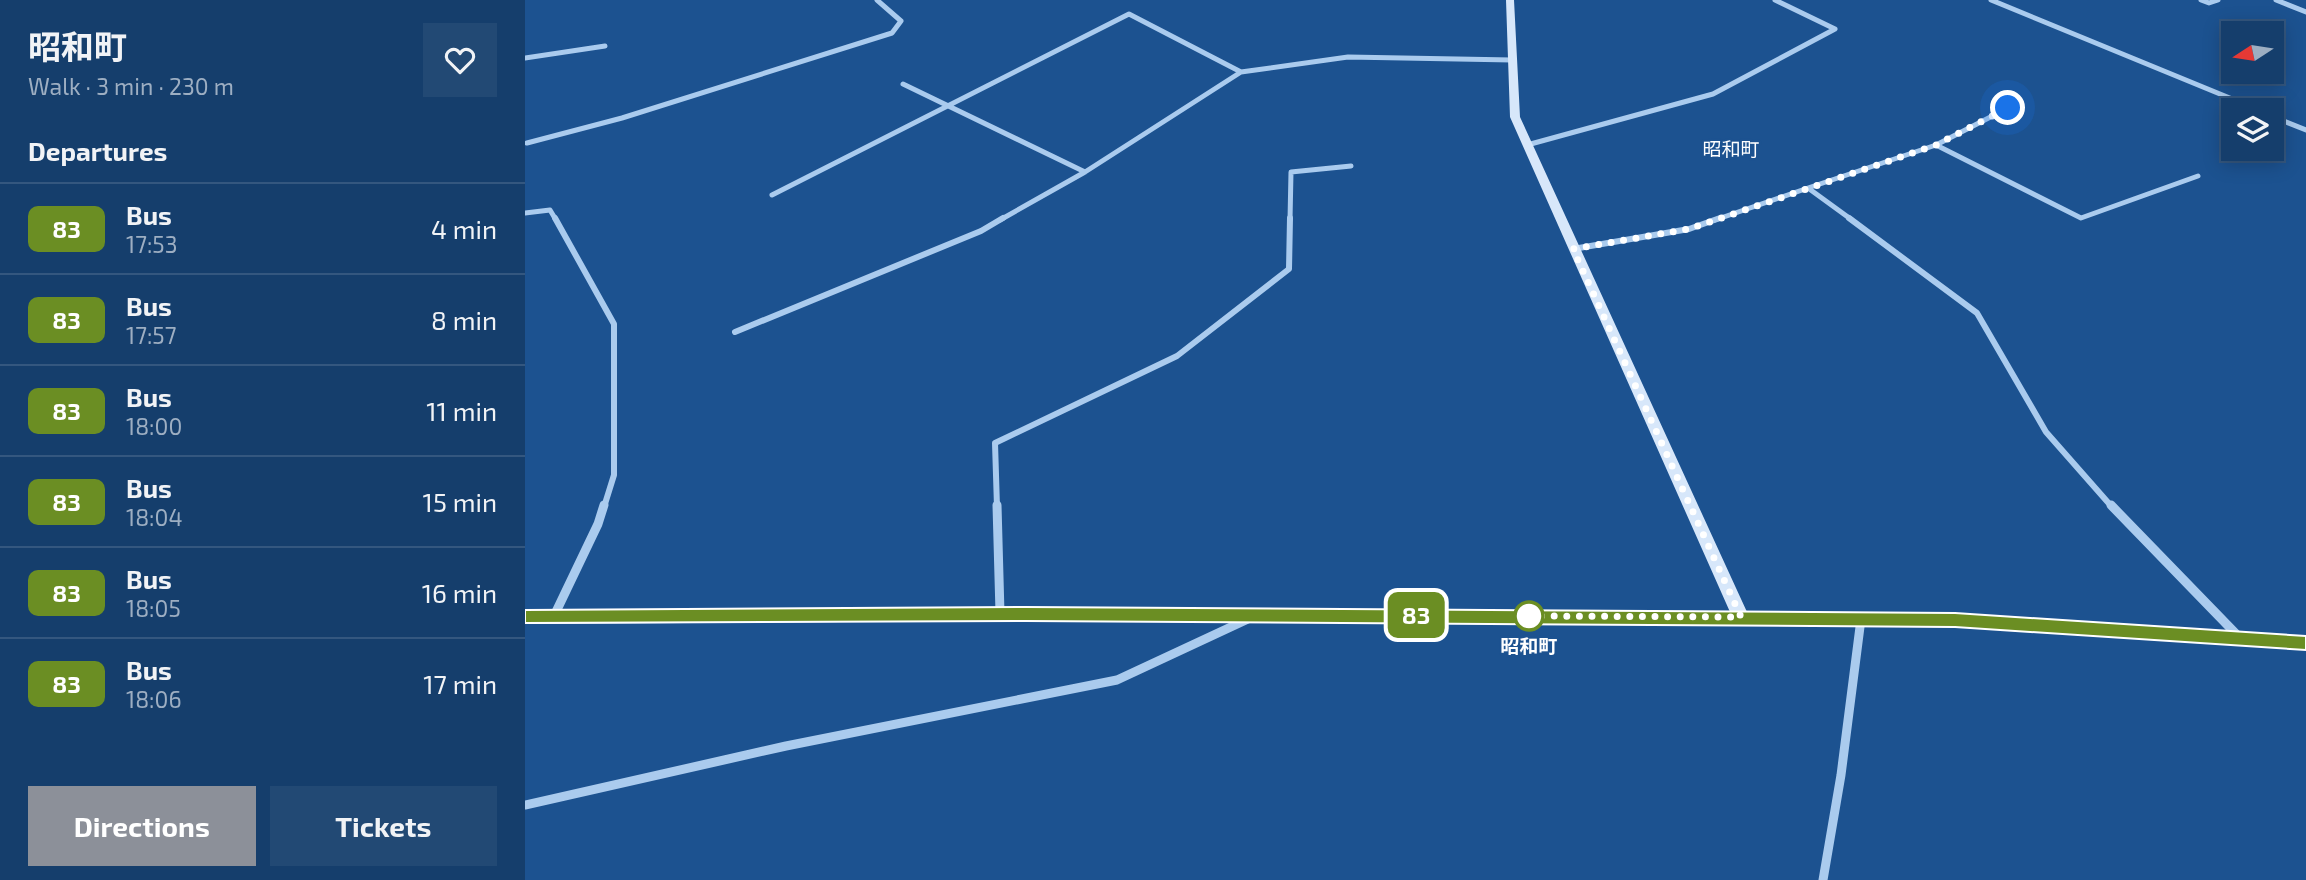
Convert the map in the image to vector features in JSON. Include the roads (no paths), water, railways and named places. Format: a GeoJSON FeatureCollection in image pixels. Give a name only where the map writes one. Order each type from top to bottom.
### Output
{"type":"FeatureCollection","features":[{"type":"Feature","properties":{"kind":"street"},"geometry":{"type":"LineString","coordinates":[[527,143],[622,118],[892,33],[901,21],[877,0]]}},
{"type":"Feature","properties":{"kind":"street"},"geometry":{"type":"LineString","coordinates":[[1510,0],[1515,117],[1741,617]]}},
{"type":"Feature","properties":{"kind":"street"},"geometry":{"type":"LineString","coordinates":[[1527,145],[1713,94],[1835,29],[1775,0]]}},
{"type":"Feature","properties":{"kind":"street"},"geometry":{"type":"LineString","coordinates":[[1991,0],[2230,98]]}},
{"type":"Feature","properties":{"kind":"street"},"geometry":{"type":"LineString","coordinates":[[2201,0],[2210,3],[2218,0]]}},
{"type":"Feature","properties":{"kind":"street"},"geometry":{"type":"LineString","coordinates":[[2276,0],[2306,12]]}},
{"type":"Feature","properties":{"kind":"street"},"geometry":{"type":"LineString","coordinates":[[772,195],[1129,13],[1241,72]]}},
{"type":"Feature","properties":{"kind":"street"},"geometry":{"type":"LineString","coordinates":[[525,58],[605,46]]}},
{"type":"Feature","properties":{"kind":"street"},"geometry":{"type":"LineString","coordinates":[[735,332],[981,231],[1085,172],[1241,72],[1347,57],[1512,60]]}},
{"type":"Feature","properties":{"kind":"street"},"geometry":{"type":"LineString","coordinates":[[903,84],[1085,172]]}},
{"type":"Feature","properties":{"kind":"street"},"geometry":{"type":"LineString","coordinates":[[1573,249],[1689,229],[1936,145],[2008,108]]}},
{"type":"Feature","properties":{"kind":"street"},"geometry":{"type":"LineString","coordinates":[[2284,121],[2306,130]]}},
{"type":"Feature","properties":{"kind":"street"},"geometry":{"type":"LineString","coordinates":[[1936,145],[2081,218],[2198,176]]}},
{"type":"Feature","properties":{"kind":"street"},"geometry":{"type":"LineString","coordinates":[[1000,614],[995,443],[1177,356],[1269,285],[1289,269],[1291,172],[1351,166]]}},
{"type":"Feature","properties":{"kind":"street"},"geometry":{"type":"LineString","coordinates":[[1808,188],[1977,313],[2046,432],[2117,512],[2241,638]]}},
{"type":"Feature","properties":{"kind":"street"},"geometry":{"type":"LineString","coordinates":[[525,213],[550,210],[614,324],[614,475],[598,524],[554,616]]}},
{"type":"Feature","properties":{"kind":"street"},"geometry":{"type":"LineString","coordinates":[[525,617],[1000,614],[1955,620],[2306,643]]}},
{"type":"Feature","properties":{"kind":"street"},"geometry":{"type":"LineString","coordinates":[[525,805],[786,746],[1117,680],[1259,615]]}},
{"type":"Feature","properties":{"kind":"street"},"geometry":{"type":"LineString","coordinates":[[1823,880],[1841,775],[1861,619]]}},
{"type":"Feature","properties":{"kind":"place","name":"昭和町"},"geometry":{"type":"Point","coordinates":[1529,616]}},
{"type":"Feature","properties":{"kind":"district","name":"昭和町"},"geometry":{"type":"Point","coordinates":[1731,148]}}]}
